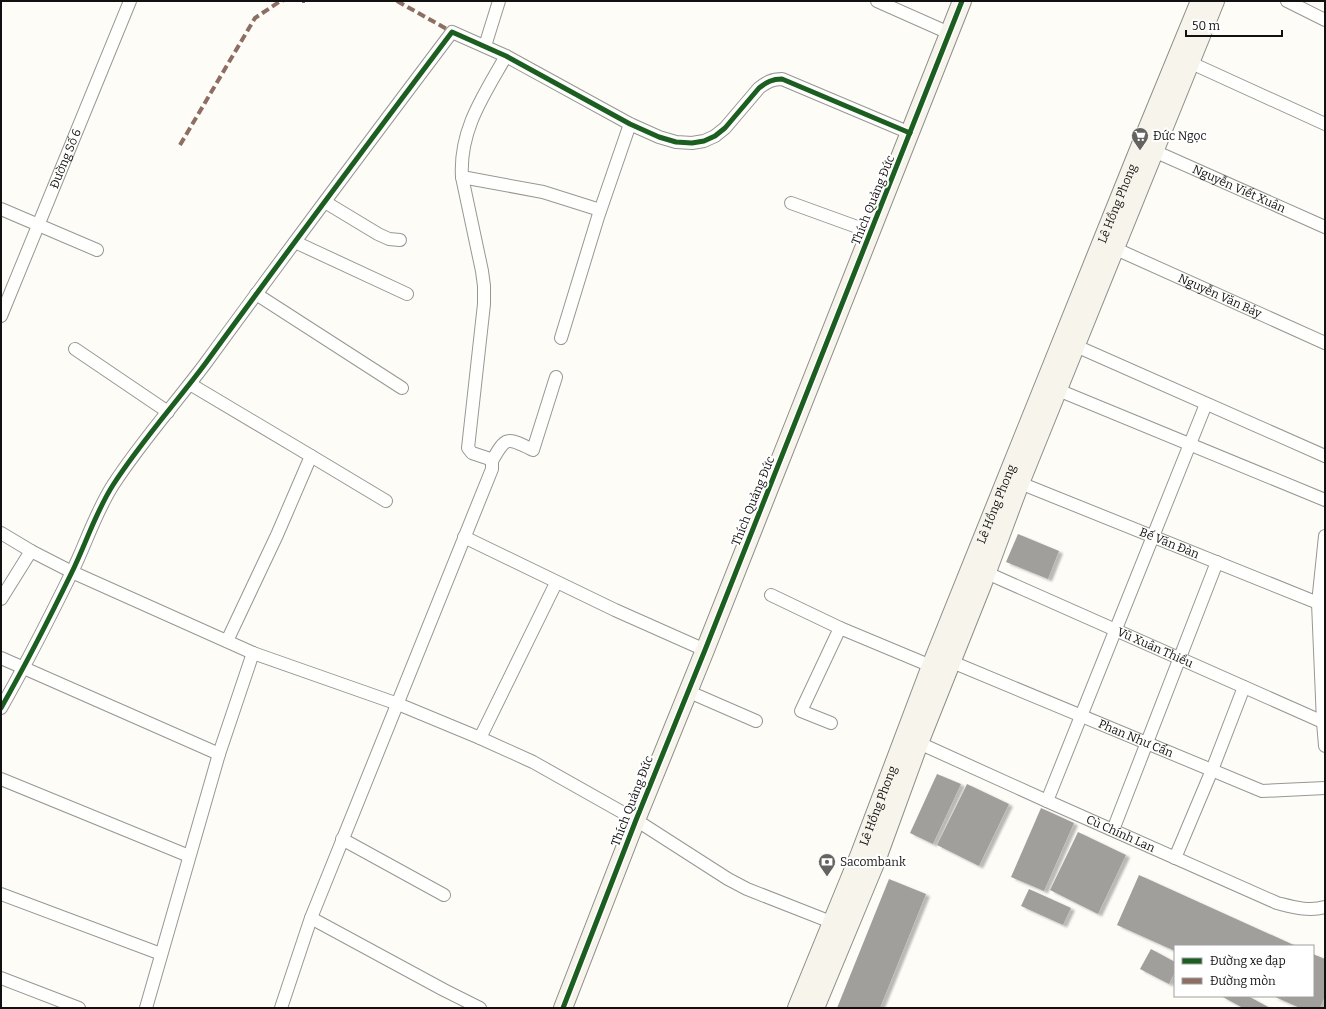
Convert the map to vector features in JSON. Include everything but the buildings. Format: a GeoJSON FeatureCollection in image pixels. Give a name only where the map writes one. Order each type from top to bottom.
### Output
{"type":"FeatureCollection","features":[{"type":"Feature","properties":{"kind":"main road","name":"Thích Quảng Đức"},"geometry":{"type":"LineString","coordinates":[[563,1008],[687,691],[962,1]]}},
{"type":"Feature","properties":{"kind":"main road","name":"Lê Hồng Phong"},"geometry":{"type":"LineString","coordinates":[[797,1008],[831,922],[868,858],[919,743],[952,662],[987,573],[1014,481],[1139,149],[1200,1]]}},
{"type":"Feature","properties":{"kind":"main road","name":"Lê Hồng Phong"},"geometry":{"type":"LineString","coordinates":[[815,1008],[868,858],[931,666],[1014,481],[1058,390],[1116,249],[1189,62],[1215,1]]}},
{"type":"Feature","properties":{"kind":"street","name":"Đường Số 6"},"geometry":{"type":"LineString","coordinates":[[1,316],[4,301],[38,224],[130,1]]}},
{"type":"Feature","properties":{"kind":"street"},"geometry":{"type":"LineString","coordinates":[[485,46],[499,1]]}},
{"type":"Feature","properties":{"kind":"street"},"geometry":{"type":"LineString","coordinates":[[876,1],[949,33]]}},
{"type":"Feature","properties":{"kind":"street"},"geometry":{"type":"LineString","coordinates":[[1287,1],[1325,20]]}},
{"type":"Feature","properties":{"kind":"street"},"geometry":{"type":"LineString","coordinates":[[1,708],[72,572],[98,510],[113,485],[452,32],[506,56],[630,124],[676,142],[692,143],[704,141],[715,136],[725,128],[762,85],[773,79],[782,79],[910,133]]}},
{"type":"Feature","properties":{"kind":"street"},"geometry":{"type":"LineString","coordinates":[[492,461],[472,453],[468,448],[484,304],[484,286],[462,177],[461,162],[469,127],[475,112],[506,56]]}},
{"type":"Feature","properties":{"kind":"street"},"geometry":{"type":"LineString","coordinates":[[1189,62],[1325,124]]}},
{"type":"Feature","properties":{"kind":"street"},"geometry":{"type":"LineString","coordinates":[[561,338],[600,210],[630,124]]}},
{"type":"Feature","properties":{"kind":"street","name":"Nguyễn Viết Xuân"},"geometry":{"type":"LineString","coordinates":[[1154,151],[1325,227]]}},
{"type":"Feature","properties":{"kind":"street"},"geometry":{"type":"LineString","coordinates":[[462,177],[543,192],[600,210]]}},
{"type":"Feature","properties":{"kind":"street"},"geometry":{"type":"LineString","coordinates":[[325,202],[378,234],[389,239],[400,240]]}},
{"type":"Feature","properties":{"kind":"street"},"geometry":{"type":"LineString","coordinates":[[791,203],[871,232]]}},
{"type":"Feature","properties":{"kind":"street"},"geometry":{"type":"LineString","coordinates":[[1,209],[98,250]]}},
{"type":"Feature","properties":{"kind":"street"},"geometry":{"type":"LineString","coordinates":[[295,242],[407,294]]}},
{"type":"Feature","properties":{"kind":"street","name":"Nguyễn Văn Bảy"},"geometry":{"type":"LineString","coordinates":[[1116,249],[1325,343]]}},
{"type":"Feature","properties":{"kind":"street"},"geometry":{"type":"LineString","coordinates":[[256,294],[402,388]]}},
{"type":"Feature","properties":{"kind":"street"},"geometry":{"type":"LineString","coordinates":[[1076,346],[1325,456]]}},
{"type":"Feature","properties":{"kind":"street"},"geometry":{"type":"LineString","coordinates":[[75,349],[168,412]]}},
{"type":"Feature","properties":{"kind":"street"},"geometry":{"type":"LineString","coordinates":[[281,1008],[311,918],[492,468],[492,461],[499,447],[504,441],[509,440],[519,443],[532,450],[556,377]]}},
{"type":"Feature","properties":{"kind":"street"},"geometry":{"type":"LineString","coordinates":[[190,384],[386,501]]}},
{"type":"Feature","properties":{"kind":"street"},"geometry":{"type":"LineString","coordinates":[[1058,390],[1325,500]]}},
{"type":"Feature","properties":{"kind":"street"},"geometry":{"type":"LineString","coordinates":[[1047,801],[1206,404]]}},
{"type":"Feature","properties":{"kind":"street"},"geometry":{"type":"LineString","coordinates":[[227,641],[311,456]]}},
{"type":"Feature","properties":{"kind":"street","name":"Bế Văn Đàn"},"geometry":{"type":"LineString","coordinates":[[1014,481],[1318,602]]}},
{"type":"Feature","properties":{"kind":"street"},"geometry":{"type":"LineString","coordinates":[[1,533],[31,551],[72,572],[253,653],[398,704],[533,762],[636,820],[728,878],[747,888],[831,922]]}},
{"type":"Feature","properties":{"kind":"street"},"geometry":{"type":"LineString","coordinates":[[1325,536],[1318,602],[1325,746]]}},
{"type":"Feature","properties":{"kind":"street"},"geometry":{"type":"LineString","coordinates":[[464,537],[556,582],[704,650]]}},
{"type":"Feature","properties":{"kind":"street"},"geometry":{"type":"LineString","coordinates":[[1,599],[31,551]]}},
{"type":"Feature","properties":{"kind":"street"},"geometry":{"type":"LineString","coordinates":[[1113,830],[1217,562]]}},
{"type":"Feature","properties":{"kind":"street","name":"Vũ Xuân Thiều"},"geometry":{"type":"LineString","coordinates":[[987,573],[1323,722]]}},
{"type":"Feature","properties":{"kind":"street"},"geometry":{"type":"LineString","coordinates":[[480,738],[556,582]]}},
{"type":"Feature","properties":{"kind":"street"},"geometry":{"type":"LineString","coordinates":[[771,596],[840,628],[931,666]]}},
{"type":"Feature","properties":{"kind":"street"},"geometry":{"type":"LineString","coordinates":[[831,723],[801,711],[840,628]]}},
{"type":"Feature","properties":{"kind":"street"},"geometry":{"type":"LineString","coordinates":[[146,1008],[219,754],[253,653]]}},
{"type":"Feature","properties":{"kind":"street"},"geometry":{"type":"LineString","coordinates":[[1,658],[219,754]]}},
{"type":"Feature","properties":{"kind":"street","name":"Phan Như Cẩn"},"geometry":{"type":"LineString","coordinates":[[952,662],[1262,791],[1325,788]]}},
{"type":"Feature","properties":{"kind":"street"},"geometry":{"type":"LineString","coordinates":[[1175,858],[1212,770],[1244,687]]}},
{"type":"Feature","properties":{"kind":"street"},"geometry":{"type":"LineString","coordinates":[[687,691],[756,721]]}},
{"type":"Feature","properties":{"kind":"street","name":"Cù Chính Lan"},"geometry":{"type":"LineString","coordinates":[[919,743],[1277,903],[1300,909],[1311,910],[1325,908]]}},
{"type":"Feature","properties":{"kind":"street"},"geometry":{"type":"LineString","coordinates":[[1,779],[189,856]]}},
{"type":"Feature","properties":{"kind":"street"},"geometry":{"type":"LineString","coordinates":[[342,839],[444,895]]}},
{"type":"Feature","properties":{"kind":"street"},"geometry":{"type":"LineString","coordinates":[[1,894],[161,954]]}},
{"type":"Feature","properties":{"kind":"street"},"geometry":{"type":"LineString","coordinates":[[311,918],[480,1008]]}},
{"type":"Feature","properties":{"kind":"street"},"geometry":{"type":"LineString","coordinates":[[1,978],[79,1008]]}},
{"type":"Feature","properties":{"kind":"marked path"},"geometry":{"type":"LineString","coordinates":[[180,145],[255,18],[279,2],[283,1]]}},
{"type":"Feature","properties":{"kind":"marked path"},"geometry":{"type":"LineString","coordinates":[[397,1],[452,32]]}},
{"type":"Feature","properties":{"kind":"cycle path"},"geometry":{"type":"LineString","coordinates":[[563,1008],[636,820],[705,650],[962,1]]}},
{"type":"Feature","properties":{"kind":"cycle path"},"geometry":{"type":"LineString","coordinates":[[1,708],[54,608],[101,506],[123,469],[205,364],[452,32],[506,56],[630,124],[659,137],[676,142],[692,143],[704,141],[715,136],[725,128],[759,88],[770,81],[782,79],[910,133]]}},
{"type":"Feature","properties":{"kind":"place","name":"Đức Ngọc"},"geometry":{"type":"Point","coordinates":[1140,151]}},
{"type":"Feature","properties":{"kind":"place","name":"Sacombank"},"geometry":{"type":"Point","coordinates":[827,877]}}]}
